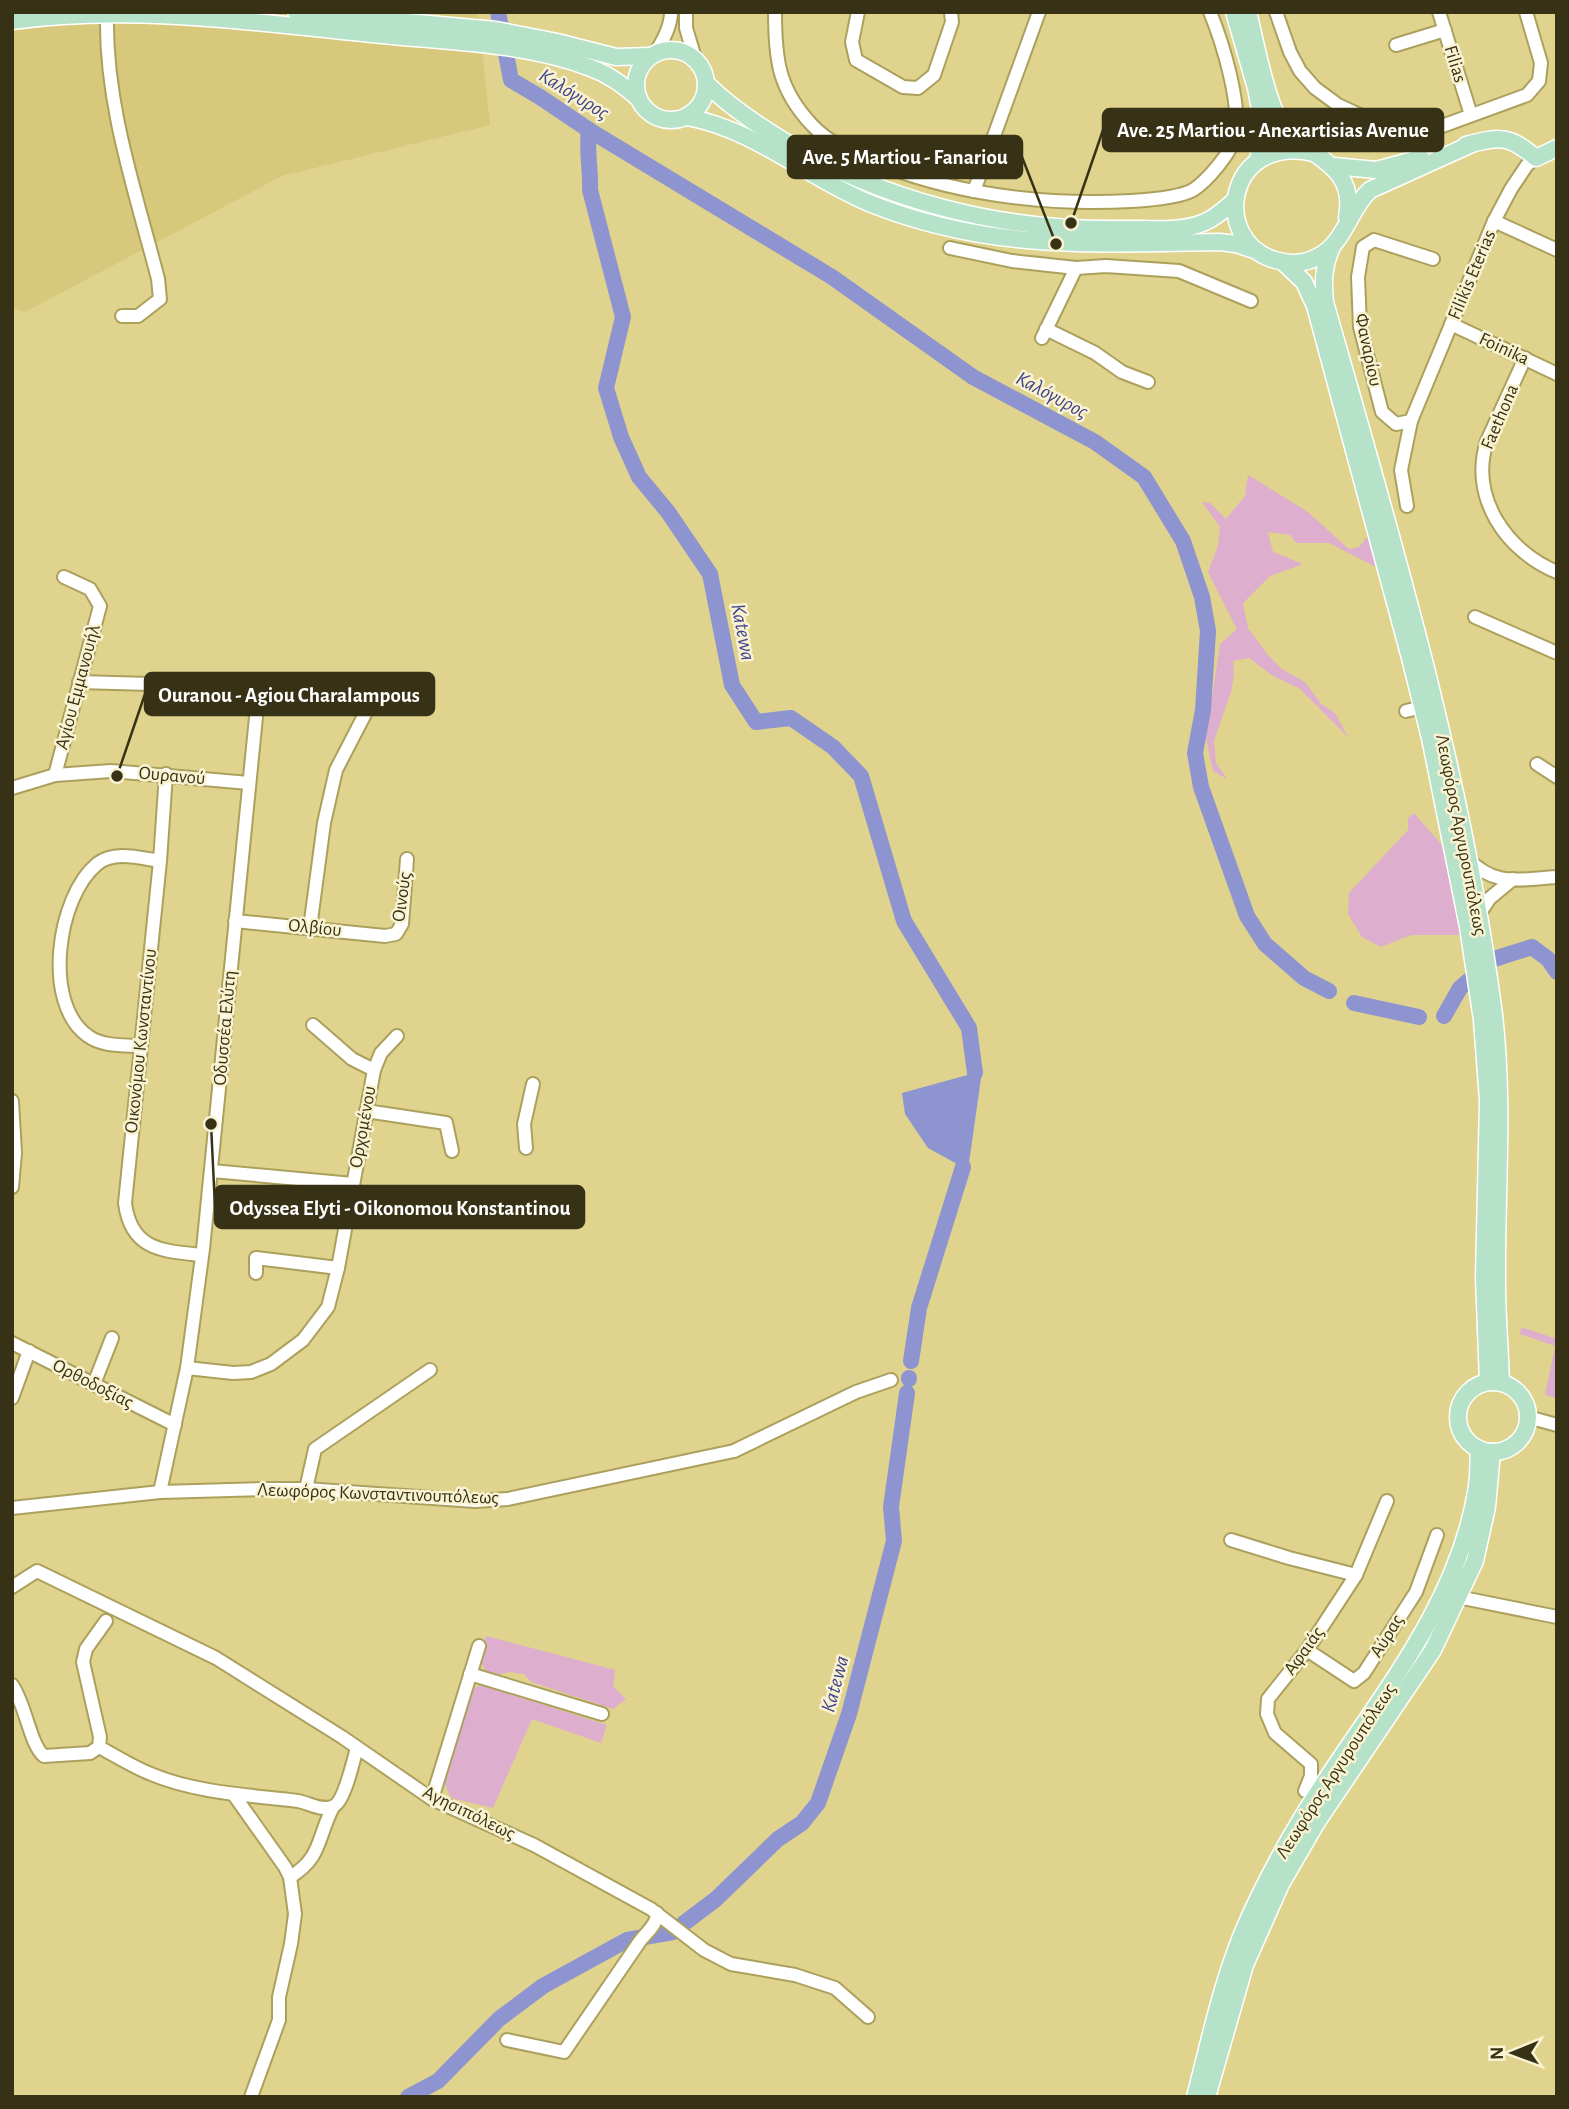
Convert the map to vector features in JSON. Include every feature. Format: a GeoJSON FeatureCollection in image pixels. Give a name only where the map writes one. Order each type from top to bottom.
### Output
{"type":"FeatureCollection","features":[{"type":"Feature","properties":{"kind":"main road"},"geometry":{"type":"LineString","coordinates":[[296,12],[503,39],[615,57],[653,54],[674,49],[687,52],[704,71],[707,84],[705,97],[698,108],[687,117]]}},
{"type":"Feature","properties":{"kind":"main road"},"geometry":{"type":"LineString","coordinates":[[1234,12],[1256,88],[1265,131],[1258,159],[1243,177],[1235,200],[1240,228],[1244,237],[1257,251]]}},
{"type":"Feature","properties":{"kind":"main road"},"geometry":{"type":"LineString","coordinates":[[1248,12],[1273,109],[1288,135],[1334,166],[1345,184],[1349,205],[1346,226]]}},
{"type":"Feature","properties":{"kind":"main road"},"geometry":{"type":"LineString","coordinates":[[12,21],[138,14],[503,39],[613,77],[639,99],[648,111],[660,118],[674,120],[687,117],[720,124],[830,185],[902,215],[955,230],[1009,240],[1053,243],[1220,242],[1236,244],[1283,262],[1300,262],[1317,257],[1332,247]]}},
{"type":"Feature","properties":{"kind":"main road"},"geometry":{"type":"LineString","coordinates":[[639,99],[636,85],[639,70],[653,54]]}},
{"type":"Feature","properties":{"kind":"main road"},"geometry":{"type":"LineString","coordinates":[[707,84],[724,102],[746,117],[826,165],[904,197],[960,213],[1004,221],[1076,228],[1184,227],[1205,222],[1235,200]]}},
{"type":"Feature","properties":{"kind":"main road"},"geometry":{"type":"LineString","coordinates":[[1334,166],[1376,170],[1474,143],[1509,139],[1519,143],[1536,158]]}},
{"type":"Feature","properties":{"kind":"main road"},"geometry":{"type":"LineString","coordinates":[[1320,304],[1325,261],[1361,198],[1370,190],[1474,143]]}},
{"type":"Feature","properties":{"kind":"main road"},"geometry":{"type":"LineString","coordinates":[[1258,159],[1276,151],[1295,148],[1314,153]]}},
{"type":"Feature","properties":{"kind":"main road","name":"Filikis Eterias"},"geometry":{"type":"LineString","coordinates":[[1536,158],[1557,148]]}},
{"type":"Feature","properties":{"kind":"main road"},"geometry":{"type":"LineString","coordinates":[[1283,262],[1304,282],[1320,304]]}},
{"type":"Feature","properties":{"kind":"main road","name":"Λεωφόρος Αργυρουπόλεως"},"geometry":{"type":"LineString","coordinates":[[1320,304],[1414,709],[1473,922]]}},
{"type":"Feature","properties":{"kind":"main road","name":"Λεωφόρος Αργυρουπόλεως"},"geometry":{"type":"LineString","coordinates":[[1320,304],[1380,490],[1418,632],[1467,858],[1473,922],[1500,1101],[1495,1382]]}},
{"type":"Feature","properties":{"kind":"main road"},"geometry":{"type":"LineString","coordinates":[[1495,1382],[1520,1393],[1525,1402],[1527,1426],[1519,1441],[1511,1447],[1486,1451],[1470,1443],[1463,1434],[1458,1412],[1468,1392],[1477,1385],[1495,1382]]}},
{"type":"Feature","properties":{"kind":"main road","name":"Λεωφόρος Αργυρουπόλεως"},"geometry":{"type":"LineString","coordinates":[[1207,2097],[1245,1965],[1280,1884],[1317,1822],[1433,1650],[1475,1561],[1487,1507],[1486,1451]]}},
{"type":"Feature","properties":{"kind":"main road","name":"Λεωφόρος Αργυρουπόλεως"},"geometry":{"type":"LineString","coordinates":[[1195,2097],[1237,1949],[1262,1890],[1302,1817],[1410,1657],[1463,1544],[1486,1451]]}},
{"type":"Feature","properties":{"kind":"street"},"geometry":{"type":"LineString","coordinates":[[653,54],[663,41],[671,20],[671,12]]}},
{"type":"Feature","properties":{"kind":"street"},"geometry":{"type":"LineString","coordinates":[[686,12],[686,27],[695,58]]}},
{"type":"Feature","properties":{"kind":"street"},"geometry":{"type":"LineString","coordinates":[[775,12],[775,52],[784,83],[794,103],[813,126],[839,148],[900,173],[974,191],[1094,203],[1156,199],[1193,190],[1224,160],[1235,137],[1237,110],[1220,36],[1210,12]]}},
{"type":"Feature","properties":{"kind":"street"},"geometry":{"type":"LineString","coordinates":[[858,12],[852,43],[856,60],[903,87],[918,88],[934,75],[952,22],[951,12]]}},
{"type":"Feature","properties":{"kind":"street"},"geometry":{"type":"LineString","coordinates":[[974,191],[1039,12]]}},
{"type":"Feature","properties":{"kind":"street"},"geometry":{"type":"LineString","coordinates":[[1276,12],[1290,52],[1300,71],[1315,88],[1338,105],[1396,132],[1423,132],[1527,95],[1539,81],[1541,63],[1526,12]]}},
{"type":"Feature","properties":{"kind":"street","name":"Filias"},"geometry":{"type":"LineString","coordinates":[[1439,12],[1471,115]]}},
{"type":"Feature","properties":{"kind":"street"},"geometry":{"type":"LineString","coordinates":[[107,15],[107,50],[114,104],[158,279],[160,299],[138,316],[122,316]]}},
{"type":"Feature","properties":{"kind":"street"},"geometry":{"type":"LineString","coordinates":[[1396,45],[1445,30]]}},
{"type":"Feature","properties":{"kind":"street","name":"Filikis Eterias"},"geometry":{"type":"LineString","coordinates":[[1407,506],[1401,470],[1411,421],[1494,221],[1527,165],[1536,158]]}},
{"type":"Feature","properties":{"kind":"street"},"geometry":{"type":"LineString","coordinates":[[1494,221],[1557,250]]}},
{"type":"Feature","properties":{"kind":"street","name":"Φαναρίου"},"geometry":{"type":"LineString","coordinates":[[1411,421],[1396,424],[1382,412],[1360,327],[1357,277],[1363,247],[1374,240],[1433,259]]}},
{"type":"Feature","properties":{"kind":"street"},"geometry":{"type":"LineString","coordinates":[[950,248],[1012,261],[1076,268],[1106,266],[1179,271],[1251,301]]}},
{"type":"Feature","properties":{"kind":"street"},"geometry":{"type":"LineString","coordinates":[[1076,268],[1044,334],[1096,353],[1122,372],[1148,382]]}},
{"type":"Feature","properties":{"kind":"street","name":"Foinika"},"geometry":{"type":"LineString","coordinates":[[1451,324],[1557,374]]}},
{"type":"Feature","properties":{"kind":"street","name":"Faethona"},"geometry":{"type":"LineString","coordinates":[[1525,358],[1488,441],[1483,455],[1483,472],[1489,504],[1498,526],[1519,549],[1541,565],[1557,572]]}},
{"type":"Feature","properties":{"kind":"street","name":"Αγίου Εμμανουήλ"},"geometry":{"type":"LineString","coordinates":[[55,775],[100,606],[90,589],[64,578]]}},
{"type":"Feature","properties":{"kind":"street"},"geometry":{"type":"LineString","coordinates":[[1475,617],[1557,653]]}},
{"type":"Feature","properties":{"kind":"street","name":"Οδυσσέα Ελύτη"},"geometry":{"type":"LineString","coordinates":[[79,682],[259,687],[202,1255],[187,1368],[160,1492]]}},
{"type":"Feature","properties":{"kind":"street"},"geometry":{"type":"LineString","coordinates":[[310,928],[324,823],[336,770],[365,714],[345,689]]}},
{"type":"Feature","properties":{"kind":"street"},"geometry":{"type":"LineString","coordinates":[[1536,764],[1557,777]]}},
{"type":"Feature","properties":{"kind":"street","name":"Ουρανού"},"geometry":{"type":"LineString","coordinates":[[12,788],[55,775],[111,771],[249,783]]}},
{"type":"Feature","properties":{"kind":"street","name":"Οικονόμου Κωνσταντίνου"},"geometry":{"type":"LineString","coordinates":[[166,774],[160,861],[125,1203],[129,1223],[143,1241],[163,1251],[202,1255]]}},
{"type":"Feature","properties":{"kind":"street"},"geometry":{"type":"LineString","coordinates":[[141,1046],[103,1044],[87,1036],[72,1018],[63,991],[59,962],[64,924],[77,889],[98,863],[119,855],[160,861]]}},
{"type":"Feature","properties":{"kind":"street"},"geometry":{"type":"LineString","coordinates":[[1467,858],[1480,872],[1494,878],[1557,877]]}},
{"type":"Feature","properties":{"kind":"street","name":"Οινούς"},"geometry":{"type":"LineString","coordinates":[[396,934],[402,924],[407,859]]}},
{"type":"Feature","properties":{"kind":"street"},"geometry":{"type":"LineString","coordinates":[[1473,922],[1490,898],[1513,879]]}},
{"type":"Feature","properties":{"kind":"street","name":"Ολβίου"},"geometry":{"type":"LineString","coordinates":[[235,921],[385,936],[396,934]]}},
{"type":"Feature","properties":{"kind":"street"},"geometry":{"type":"LineString","coordinates":[[313,1025],[352,1059],[374,1070]]}},
{"type":"Feature","properties":{"kind":"street"},"geometry":{"type":"LineString","coordinates":[[327,1037],[337,1027]]}},
{"type":"Feature","properties":{"kind":"street","name":"Ορχομένου"},"geometry":{"type":"LineString","coordinates":[[187,1368],[233,1373],[251,1371],[271,1364],[303,1340],[328,1307],[338,1268],[374,1070],[382,1053],[397,1036]]}},
{"type":"Feature","properties":{"kind":"street"},"geometry":{"type":"LineString","coordinates":[[526,1148],[524,1124],[533,1084]]}},
{"type":"Feature","properties":{"kind":"street"},"geometry":{"type":"LineString","coordinates":[[12,1101],[12,1187]]}},
{"type":"Feature","properties":{"kind":"street"},"geometry":{"type":"LineString","coordinates":[[366,1111],[446,1123],[452,1151]]}},
{"type":"Feature","properties":{"kind":"street"},"geometry":{"type":"LineString","coordinates":[[212,1171],[353,1184]]}},
{"type":"Feature","properties":{"kind":"street"},"geometry":{"type":"LineString","coordinates":[[256,1273],[256,1258],[338,1268]]}},
{"type":"Feature","properties":{"kind":"street"},"geometry":{"type":"LineString","coordinates":[[94,1384],[112,1338]]}},
{"type":"Feature","properties":{"kind":"street","name":"Ορθοδοξίας"},"geometry":{"type":"LineString","coordinates":[[12,1343],[175,1425]]}},
{"type":"Feature","properties":{"kind":"street"},"geometry":{"type":"LineString","coordinates":[[12,1398],[29,1351]]}},
{"type":"Feature","properties":{"kind":"street"},"geometry":{"type":"LineString","coordinates":[[306,1489],[315,1448],[430,1370]]}},
{"type":"Feature","properties":{"kind":"street","name":"Λεωφόρος Κωνσταντινουπόλεως"},"geometry":{"type":"LineString","coordinates":[[12,1508],[160,1492],[306,1489],[475,1501],[508,1499],[734,1451],[856,1392],[891,1380]]}},
{"type":"Feature","properties":{"kind":"street"},"geometry":{"type":"LineString","coordinates":[[1528,1417],[1557,1425]]}},
{"type":"Feature","properties":{"kind":"street","name":"Αφαιάς"},"geometry":{"type":"LineString","coordinates":[[1305,1791],[1311,1776],[1311,1764],[1275,1732],[1267,1714],[1268,1699],[1307,1650],[1356,1575],[1387,1501]]}},
{"type":"Feature","properties":{"kind":"street","name":"Αύρας"},"geometry":{"type":"LineString","coordinates":[[1307,1650],[1354,1681],[1364,1673],[1416,1591],[1437,1535]]}},
{"type":"Feature","properties":{"kind":"street"},"geometry":{"type":"LineString","coordinates":[[1231,1540],[1356,1575]]}},
{"type":"Feature","properties":{"kind":"street","name":"Αγησιπόλεως"},"geometry":{"type":"LineString","coordinates":[[12,1587],[37,1571],[216,1658],[432,1799],[534,1845],[657,1913],[704,1950],[731,1964],[795,1975],[835,1988],[868,2017]]}},
{"type":"Feature","properties":{"kind":"street"},"geometry":{"type":"LineString","coordinates":[[1458,1597],[1557,1617]]}},
{"type":"Feature","properties":{"kind":"street"},"geometry":{"type":"LineString","coordinates":[[99,1747],[100,1737],[83,1662],[86,1649],[106,1621]]}},
{"type":"Feature","properties":{"kind":"street"},"geometry":{"type":"LineString","coordinates":[[432,1799],[479,1646]]}},
{"type":"Feature","properties":{"kind":"street"},"geometry":{"type":"LineString","coordinates":[[470,1674],[602,1714]]}},
{"type":"Feature","properties":{"kind":"street"},"geometry":{"type":"LineString","coordinates":[[12,1685],[26,1712],[36,1750],[44,1756],[90,1753],[99,1747]]}},
{"type":"Feature","properties":{"kind":"street"},"geometry":{"type":"LineString","coordinates":[[99,1747],[153,1775],[234,1795],[306,1802],[323,1809],[333,1807]]}},
{"type":"Feature","properties":{"kind":"street"},"geometry":{"type":"LineString","coordinates":[[290,1877],[306,1868],[313,1858],[333,1807],[340,1800],[357,1748]]}},
{"type":"Feature","properties":{"kind":"street"},"geometry":{"type":"LineString","coordinates":[[234,1795],[290,1877],[295,1914],[279,1997],[279,2020],[250,2097]]}},
{"type":"Feature","properties":{"kind":"street"},"geometry":{"type":"LineString","coordinates":[[507,2040],[564,2052],[652,1927],[657,1913]]}},
{"type":"Feature","properties":{"kind":"shaded area"},"geometry":{"type":"Polygon","coordinates":[[[12,12],[478,12],[490,125],[282,176],[25,312],[12,308],[12,12]]]}},
{"type":"Feature","properties":{"kind":"shaded area"},"geometry":{"type":"Polygon","coordinates":[[[1248,475],[1308,512],[1349,549],[1359,547],[1369,535],[1380,569],[1329,543],[1296,543],[1290,535],[1268,532],[1273,552],[1303,564],[1270,576],[1243,603],[1248,628],[1282,669],[1306,683],[1321,704],[1335,713],[1348,737],[1300,689],[1273,676],[1249,658],[1233,661],[1231,692],[1214,741],[1216,763],[1227,779],[1213,771],[1206,738],[1220,644],[1237,629],[1208,572],[1218,546],[1220,527],[1202,502],[1210,503],[1226,519],[1245,496],[1248,475]]]}},
{"type":"Feature","properties":{"kind":"shaded area"},"geometry":{"type":"Polygon","coordinates":[[[1414,813],[1442,845],[1445,844],[1461,935],[1411,935],[1381,947],[1362,937],[1348,914],[1349,893],[1408,830],[1408,818],[1414,813]]]}},
{"type":"Feature","properties":{"kind":"shaded area"},"geometry":{"type":"Polygon","coordinates":[[[1521,1327],[1557,1339],[1556,1398],[1545,1395],[1555,1346],[1520,1334],[1521,1327]]]}},
{"type":"Feature","properties":{"kind":"shaded area"},"geometry":{"type":"Polygon","coordinates":[[[486,1636],[615,1670],[613,1686],[626,1699],[613,1709],[531,1682],[524,1674],[509,1672],[499,1675],[485,1670],[481,1662],[486,1636]]]}},
{"type":"Feature","properties":{"kind":"shaded area"},"geometry":{"type":"Polygon","coordinates":[[[482,1685],[607,1725],[601,1743],[532,1719],[493,1808],[451,1798],[444,1782],[474,1688],[482,1685]]]}},
{"type":"Feature","properties":{"kind":"water"},"geometry":{"type":"Polygon","coordinates":[[[982,1071],[968,1170],[928,1148],[905,1114],[902,1093],[982,1071]]]}},
{"type":"Feature","properties":{"kind":"waterway","name":"Καλόγυρος"},"geometry":{"type":"LineString","coordinates":[[498,12],[511,80],[832,277],[973,377],[1095,442],[1144,477],[1183,541],[1202,597],[1208,631],[1203,710],[1195,753],[1201,787],[1247,916],[1265,944],[1304,978],[1329,991]]}},
{"type":"Feature","properties":{"kind":"waterway","name":"Katewa"},"geometry":{"type":"LineString","coordinates":[[589,130],[590,190],[623,317],[606,388],[621,437],[639,477],[668,512],[710,574],[732,685],[756,722],[791,718],[833,747],[861,776],[904,921],[969,1028],[975,1073]]}},
{"type":"Feature","properties":{"kind":"waterway","name":"Καλόγυρος"},"geometry":{"type":"LineString","coordinates":[[1444,1016],[1460,988],[1494,959],[1532,947],[1548,959],[1557,972]]}},
{"type":"Feature","properties":{"kind":"waterway","name":"Καλόγυρος"},"geometry":{"type":"LineString","coordinates":[[1354,1003],[1419,1017]]}},
{"type":"Feature","properties":{"kind":"waterway","name":"Katewa"},"geometry":{"type":"LineString","coordinates":[[911,1361],[919,1308],[963,1167]]}},
{"type":"Feature","properties":{"kind":"waterway","name":"Katewa"},"geometry":{"type":"LineString","coordinates":[[683,1924],[716,1899],[778,1839],[802,1823],[818,1803],[849,1714],[894,1541],[891,1507],[907,1393]]}},
{"type":"Feature","properties":{"kind":"waterway","name":"Katewa"},"geometry":{"type":"LineString","coordinates":[[408,2097],[438,2081],[499,2019],[543,1986],[627,1940],[673,1932]]}},
{"type":"Feature","properties":{"kind":"place","name":"Ave. 25 Martiou - Anexartisias Avenue"},"geometry":{"type":"Point","coordinates":[1071,223]}},
{"type":"Feature","properties":{"kind":"place","name":"Ave. 5 Martiou - Fanariou"},"geometry":{"type":"Point","coordinates":[1056,244]}},
{"type":"Feature","properties":{"kind":"place","name":"Ouranou - Agiou Charalampous"},"geometry":{"type":"Point","coordinates":[117,776]}},
{"type":"Feature","properties":{"kind":"place","name":"Odyssea Elyti - Oikonomou Konstantinou"},"geometry":{"type":"Point","coordinates":[211,1124]}}]}
